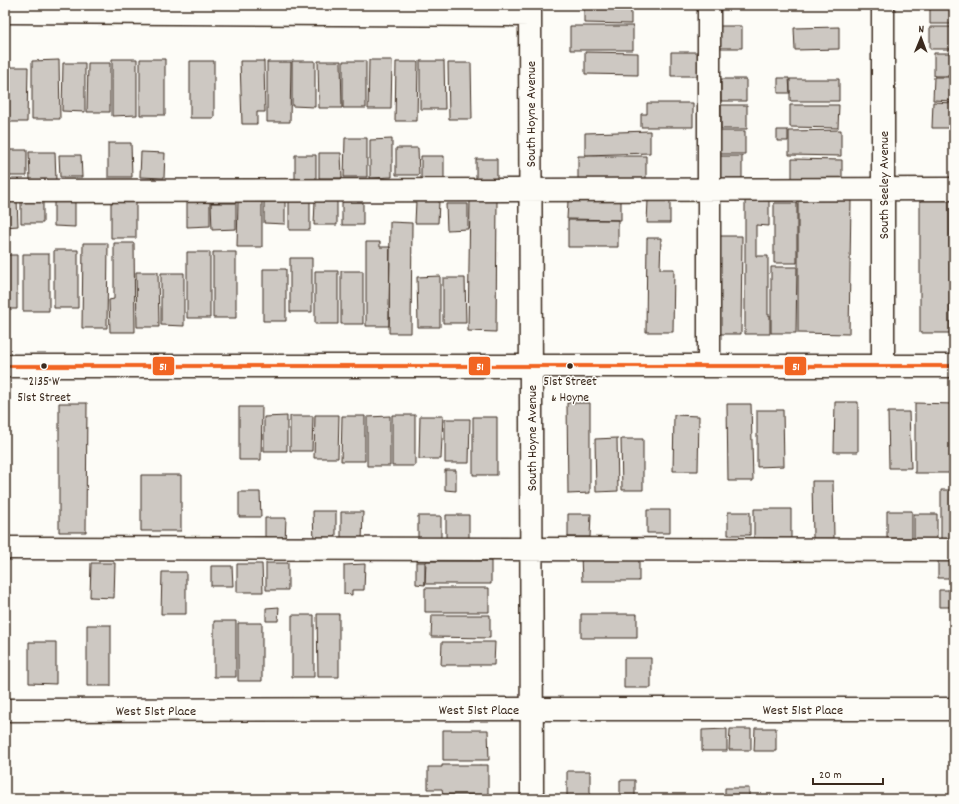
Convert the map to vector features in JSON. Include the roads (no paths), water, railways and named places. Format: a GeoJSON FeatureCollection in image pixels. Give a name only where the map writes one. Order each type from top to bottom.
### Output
{"type":"FeatureCollection","features":[{"type":"Feature","properties":{"kind":"street"},"geometry":{"type":"LineString","coordinates":[[709,5],[709,366]]}},
{"type":"Feature","properties":{"kind":"street","name":"South Seeley Avenue"},"geometry":{"type":"LineString","coordinates":[[883,5],[884,366]]}},
{"type":"Feature","properties":{"kind":"street"},"geometry":{"type":"LineString","coordinates":[[5,12],[530,10]]}},
{"type":"Feature","properties":{"kind":"street","name":"South Hoyne Avenue"},"geometry":{"type":"LineString","coordinates":[[530,10],[532,799]]}},
{"type":"Feature","properties":{"kind":"street"},"geometry":{"type":"LineString","coordinates":[[5,192],[954,189]]}},
{"type":"Feature","properties":{"kind":"street"},"geometry":{"type":"LineString","coordinates":[[5,366],[954,366]]}},
{"type":"Feature","properties":{"kind":"street"},"geometry":{"type":"LineString","coordinates":[[5,548],[954,550]]}},
{"type":"Feature","properties":{"kind":"street","name":"West 51st Place"},"geometry":{"type":"LineString","coordinates":[[5,710],[954,709]]}},
{"type":"Feature","properties":{"kind":"place","name":"2135 W 51st Street"},"geometry":{"type":"Point","coordinates":[44,366]}},
{"type":"Feature","properties":{"kind":"place","name":"51st Street & Hoyne"},"geometry":{"type":"Point","coordinates":[570,366]}}]}
